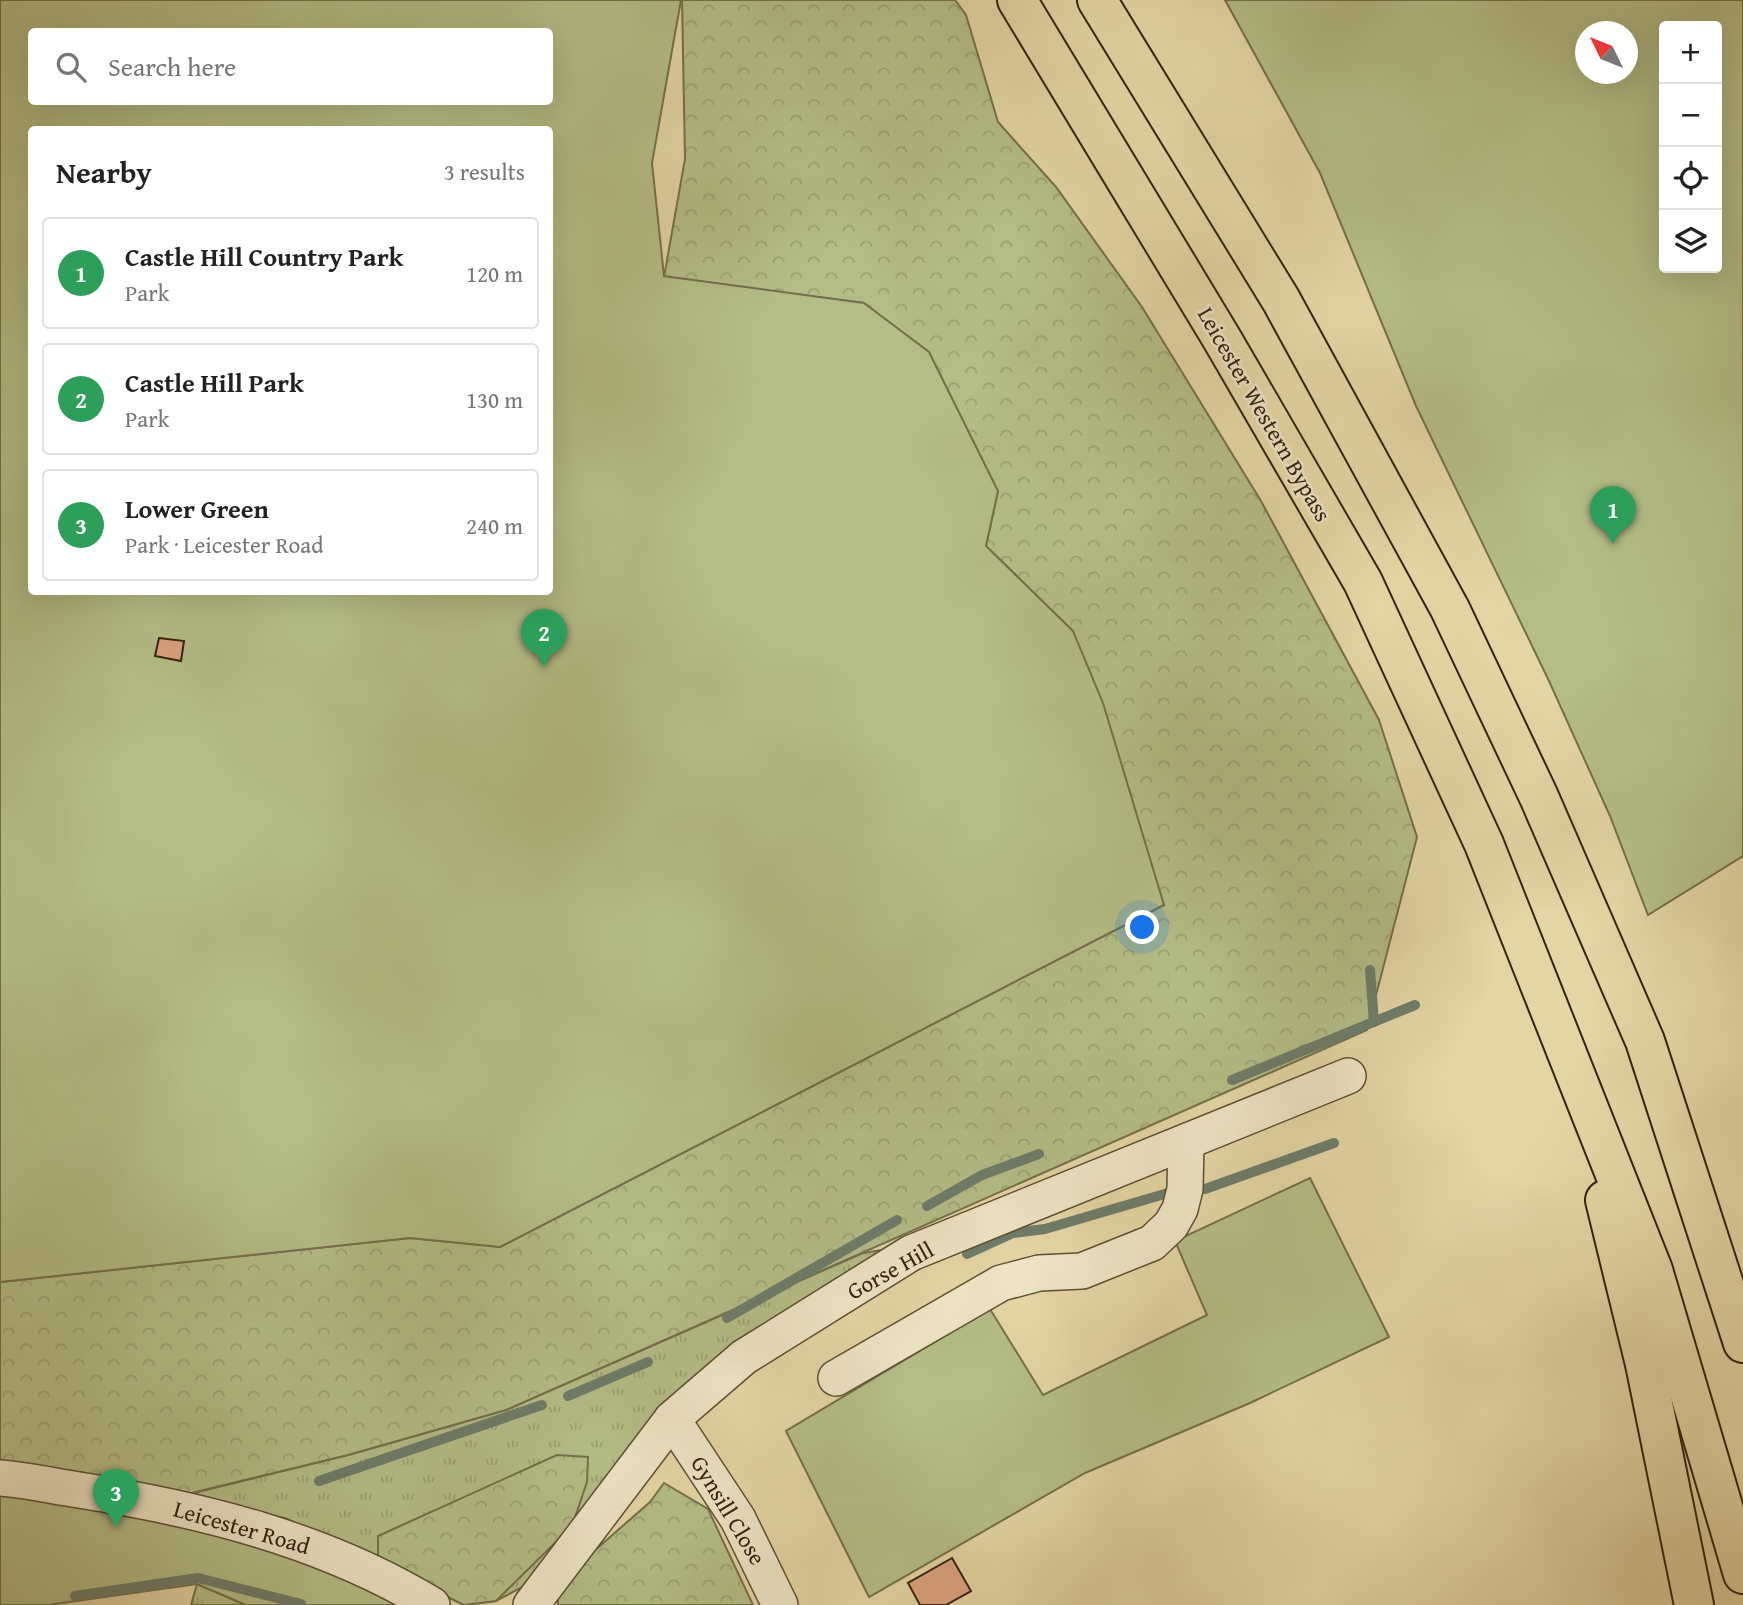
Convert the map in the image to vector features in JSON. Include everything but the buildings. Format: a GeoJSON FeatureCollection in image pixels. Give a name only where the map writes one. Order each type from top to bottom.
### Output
{"type":"FeatureCollection","features":[{"type":"Feature","properties":{"kind":"highway","name":"Leicester Western Bypass"},"geometry":{"type":"LineString","coordinates":[[1017,0],[1222,339],[1363,582],[1484,844],[1569,1056]]}},
{"type":"Feature","properties":{"kind":"highway"},"geometry":{"type":"LineString","coordinates":[[1097,0],[1281,300],[1450,609],[1539,797],[1645,1041],[1743,1343]]}},
{"type":"Feature","properties":{"kind":"highway"},"geometry":{"type":"LineString","coordinates":[[1569,1056],[1653,1269],[1743,1574]]}},
{"type":"Feature","properties":{"kind":"highway"},"geometry":{"type":"LineString","coordinates":[[1569,1056],[1645,1363],[1694,1605]]}},
{"type":"Feature","properties":{"kind":"street","name":"Gorse Hill"},"geometry":{"type":"LineString","coordinates":[[531,1605],[672,1419],[744,1357],[911,1253],[1348,1076]]}},
{"type":"Feature","properties":{"kind":"street"},"geometry":{"type":"LineString","coordinates":[[836,1378],[1001,1283],[1039,1273],[1082,1272],[1152,1243],[1171,1225],[1181,1209],[1185,1189],[1186,1142]]}},
{"type":"Feature","properties":{"kind":"street","name":"Gynsill Close"},"geometry":{"type":"LineString","coordinates":[[672,1419],[738,1519],[780,1605]]}},
{"type":"Feature","properties":{"kind":"street","name":"Leicester Road"},"geometry":{"type":"LineString","coordinates":[[0,1478],[155,1502],[307,1544],[399,1585],[432,1605]]}},
{"type":"Feature","properties":{"kind":"green space"},"geometry":{"type":"Polygon","coordinates":[[[0,0],[681,0],[652,163],[664,276],[864,303],[929,352],[998,491],[986,546],[1073,631],[1103,703],[1164,905],[500,1247],[410,1238],[0,1282],[0,0]]]}},
{"type":"Feature","properties":{"kind":"green space"},"geometry":{"type":"Polygon","coordinates":[[[682,0],[955,0],[966,15],[998,122],[1056,187],[1142,307],[1261,501],[1379,720],[1417,837],[1367,1030],[506,1410],[348,1455],[155,1502],[0,1469],[0,1282],[410,1238],[500,1247],[1164,905],[1073,631],[986,546],[998,491],[863,303],[664,277],[685,159],[682,0]]]}},
{"type":"Feature","properties":{"kind":"green space"},"geometry":{"type":"Polygon","coordinates":[[[1225,0],[1743,0],[1743,856],[1648,915],[1610,816],[1549,681],[1416,406],[1320,173],[1225,0]]]}},
{"type":"Feature","properties":{"kind":"green space"},"geometry":{"type":"Polygon","coordinates":[[[1310,1178],[1389,1337],[1250,1403],[1085,1473],[869,1597],[786,1431],[990,1309],[1043,1395],[1207,1315],[1175,1241],[1310,1178]]]}},
{"type":"Feature","properties":{"kind":"green space"},"geometry":{"type":"Polygon","coordinates":[[[906,1246],[736,1353],[530,1583],[496,1601],[464,1605],[285,1518],[177,1497],[348,1455],[506,1410],[863,1253],[906,1246]]]}},
{"type":"Feature","properties":{"kind":"green space"},"geometry":{"type":"Polygon","coordinates":[[[557,1455],[588,1457],[587,1482],[572,1526],[496,1601],[464,1605],[378,1563],[378,1536],[557,1455]]]}},
{"type":"Feature","properties":{"kind":"green space"},"geometry":{"type":"Polygon","coordinates":[[[0,1483],[133,1499],[423,1605],[246,1605],[197,1584],[48,1605],[0,1605],[0,1483]]]}},
{"type":"Feature","properties":{"kind":"green space"},"geometry":{"type":"Polygon","coordinates":[[[664,1483],[708,1509],[753,1605],[558,1605],[558,1591],[585,1559],[650,1502],[664,1483]]]}},
{"type":"Feature","properties":{"kind":"green space"},"geometry":{"type":"Polygon","coordinates":[[[197,1584],[246,1605],[191,1605],[197,1584]]]}},
{"type":"Feature","properties":{"kind":"waterway"},"geometry":{"type":"LineString","coordinates":[[1370,970],[1374,1022]]}},
{"type":"Feature","properties":{"kind":"waterway"},"geometry":{"type":"LineString","coordinates":[[1232,1080],[1415,1005]]}},
{"type":"Feature","properties":{"kind":"waterway"},"geometry":{"type":"LineString","coordinates":[[1205,1189],[1334,1143]]}},
{"type":"Feature","properties":{"kind":"waterway"},"geometry":{"type":"LineString","coordinates":[[927,1206],[982,1175],[1039,1154]]}},
{"type":"Feature","properties":{"kind":"waterway"},"geometry":{"type":"LineString","coordinates":[[967,1254],[1013,1233],[1045,1229],[1168,1193]]}},
{"type":"Feature","properties":{"kind":"waterway"},"geometry":{"type":"LineString","coordinates":[[727,1318],[897,1220]]}},
{"type":"Feature","properties":{"kind":"waterway"},"geometry":{"type":"LineString","coordinates":[[568,1396],[648,1362]]}},
{"type":"Feature","properties":{"kind":"waterway"},"geometry":{"type":"LineString","coordinates":[[319,1481],[542,1405]]}},
{"type":"Feature","properties":{"kind":"waterway"},"geometry":{"type":"LineString","coordinates":[[75,1596],[198,1578],[301,1604]]}},
{"type":"Feature","properties":{"kind":"place","name":"Castle Hill Country Park"},"geometry":{"type":"Point","coordinates":[1613,544]}},
{"type":"Feature","properties":{"kind":"place","name":"Castle Hill Park"},"geometry":{"type":"Point","coordinates":[544,667]}},
{"type":"Feature","properties":{"kind":"place","name":"Lower Green"},"geometry":{"type":"Point","coordinates":[116,1527]}}]}
